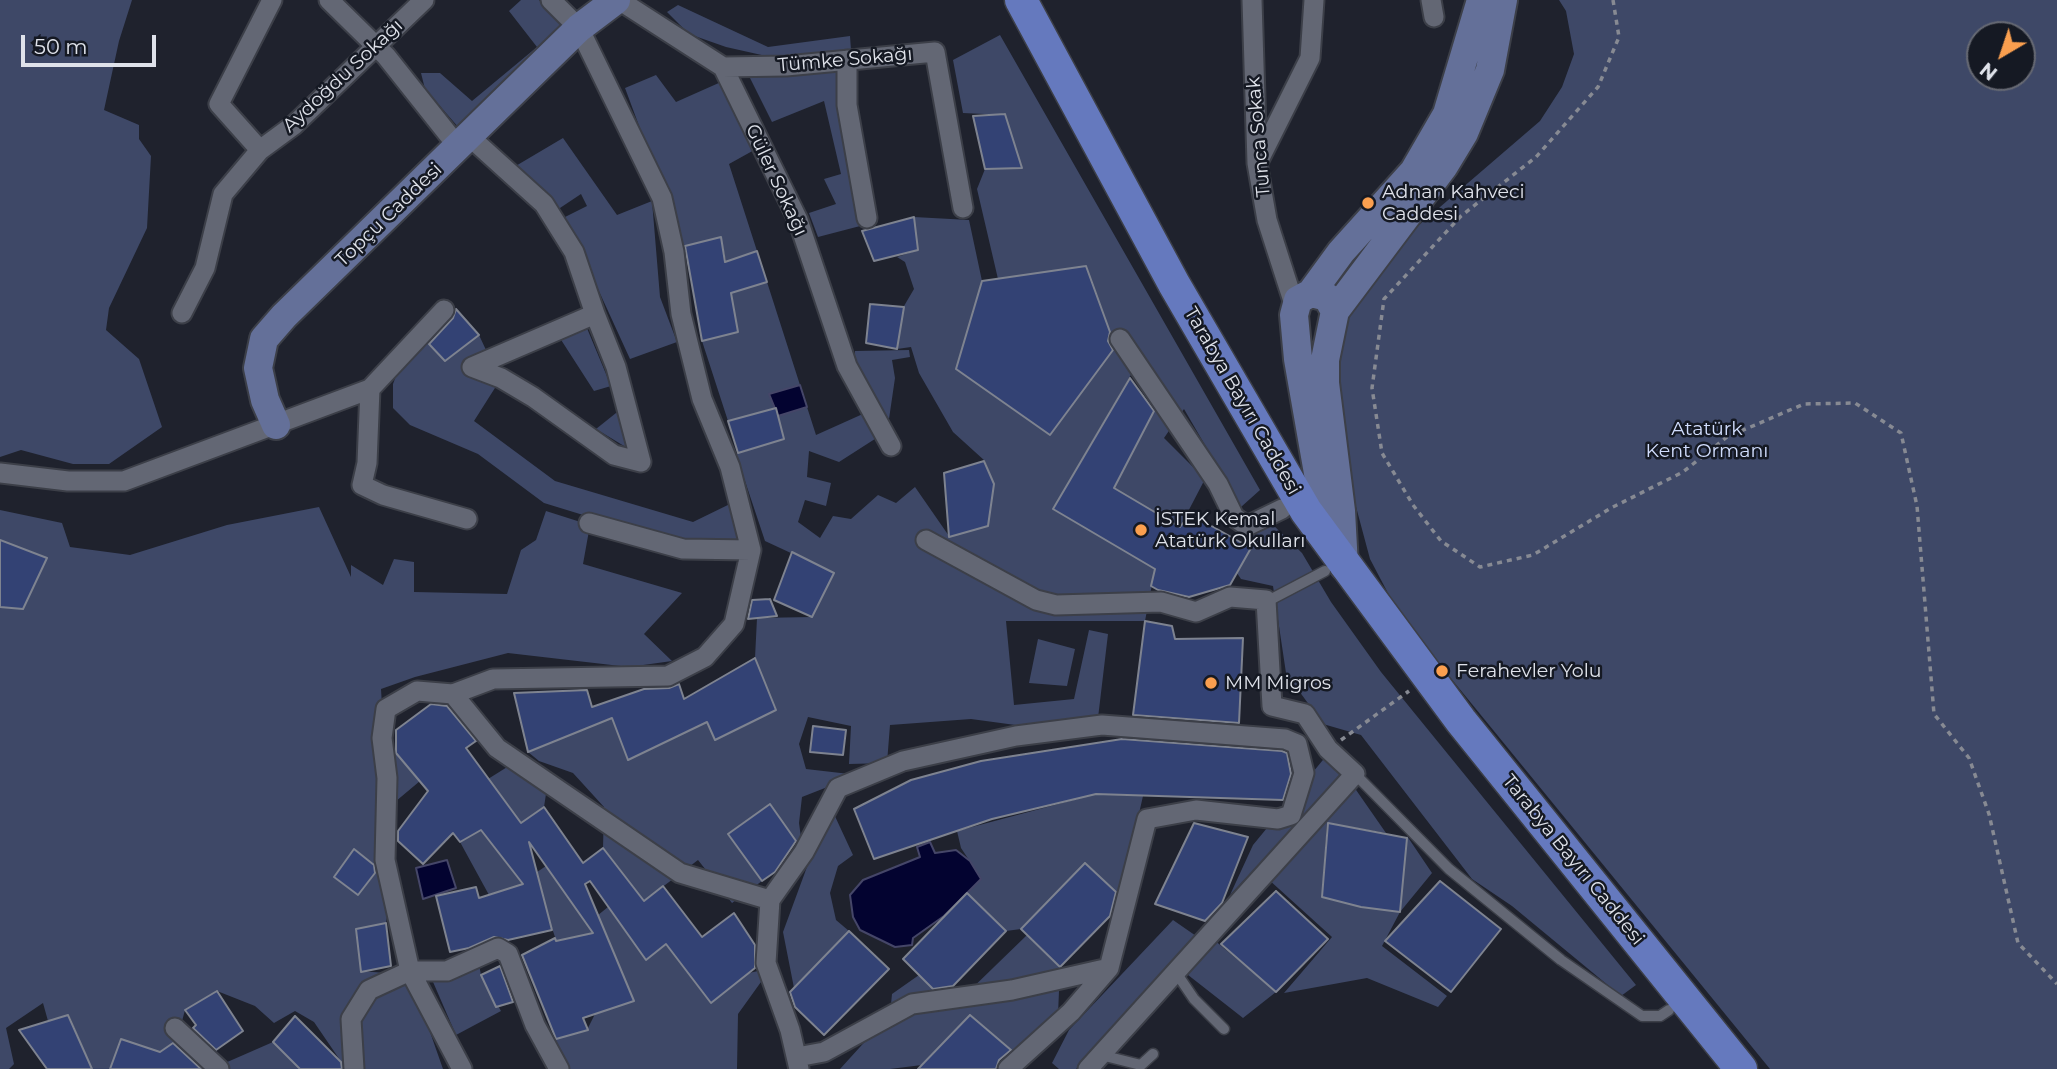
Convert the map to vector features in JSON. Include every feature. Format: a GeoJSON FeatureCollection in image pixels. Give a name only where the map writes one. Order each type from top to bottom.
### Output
{"type":"FeatureCollection","features":[{"type":"Feature","properties":{"kind":"main road","name":"Topçu Caddesi"},"geometry":{"type":"LineString","coordinates":[[276,425],[265,400],[258,368],[264,339],[284,316],[579,29],[617,0]]}},
{"type":"Feature","properties":{"kind":"main road","name":"Tarabya Bayırı Caddesi"},"geometry":{"type":"LineString","coordinates":[[1001,0],[1162,299],[1299,494]]}},
{"type":"Feature","properties":{"kind":"main road","name":"Tarabya Bayırı Caddesi"},"geometry":{"type":"LineString","coordinates":[[1021,0],[1174,284],[1299,494],[1332,566],[1412,688],[1465,758],[1673,998],[1741,1069]]}},
{"type":"Feature","properties":{"kind":"main road"},"geometry":{"type":"LineString","coordinates":[[1299,494],[1298,359],[1303,304],[1340,252],[1414,171],[1447,114],[1481,0]]}},
{"type":"Feature","properties":{"kind":"main road"},"geometry":{"type":"LineString","coordinates":[[1303,304],[1313,333],[1332,318],[1444,166],[1464,133],[1490,69],[1503,0]]}},
{"type":"Feature","properties":{"kind":"main road"},"geometry":{"type":"LineString","coordinates":[[1303,304],[1327,297],[1332,318],[1325,383],[1341,511],[1332,566]]}},
{"type":"Feature","properties":{"kind":"main road","name":"Tarabya Bayırı Caddesi"},"geometry":{"type":"LineString","coordinates":[[1332,566],[1461,721],[1673,998],[1717,1069]]}},
{"type":"Feature","properties":{"kind":"street"},"geometry":{"type":"LineString","coordinates":[[260,150],[219,104],[272,0]]}},
{"type":"Feature","properties":{"kind":"street"},"geometry":{"type":"LineString","coordinates":[[329,0],[376,46],[464,143],[544,204],[574,251],[616,367],[640,462],[614,455],[512,384],[472,367],[595,314]]}},
{"type":"Feature","properties":{"kind":"street","name":"Aydoğdu Sokağı"},"geometry":{"type":"LineString","coordinates":[[181,313],[205,268],[223,194],[260,150],[294,125],[424,0]]}},
{"type":"Feature","properties":{"kind":"street"},"geometry":{"type":"LineString","coordinates":[[462,1069],[410,971],[385,860],[387,778],[382,738],[386,709],[417,691],[453,694],[493,679],[668,676],[705,657],[734,624],[751,550],[730,467],[699,387],[681,314],[674,252],[662,198],[579,29],[551,0]]}},
{"type":"Feature","properties":{"kind":"street"},"geometry":{"type":"LineString","coordinates":[[617,0],[723,67]]}},
{"type":"Feature","properties":{"kind":"street","name":"Tunca Sokak"},"geometry":{"type":"LineString","coordinates":[[1252,0],[1257,163],[1267,220],[1285,270],[1303,304]]}},
{"type":"Feature","properties":{"kind":"street"},"geometry":{"type":"LineString","coordinates":[[1257,163],[1310,58],[1314,0]]}},
{"type":"Feature","properties":{"kind":"street","name":"Tümke Sokağı"},"geometry":{"type":"LineString","coordinates":[[723,67],[786,66],[936,52],[963,208]]}},
{"type":"Feature","properties":{"kind":"street"},"geometry":{"type":"LineString","coordinates":[[847,60],[847,105],[867,218]]}},
{"type":"Feature","properties":{"kind":"street","name":"Güler Sokağı"},"geometry":{"type":"LineString","coordinates":[[723,67],[797,220],[847,366],[891,446]]}},
{"type":"Feature","properties":{"kind":"street"},"geometry":{"type":"LineString","coordinates":[[0,473],[68,481],[124,481],[370,389],[444,310]]}},
{"type":"Feature","properties":{"kind":"street"},"geometry":{"type":"LineString","coordinates":[[1120,339],[1217,484],[1234,517],[1247,526],[1299,494]]}},
{"type":"Feature","properties":{"kind":"street"},"geometry":{"type":"LineString","coordinates":[[370,389],[368,463],[362,485],[383,495],[467,519]]}},
{"type":"Feature","properties":{"kind":"street"},"geometry":{"type":"LineString","coordinates":[[589,523],[682,549],[751,550]]}},
{"type":"Feature","properties":{"kind":"street"},"geometry":{"type":"LineString","coordinates":[[926,540],[1037,600],[1056,605],[1161,602],[1196,612],[1230,597],[1263,604],[1272,706],[1305,714],[1325,744],[1354,774],[1094,1062]]}},
{"type":"Feature","properties":{"kind":"street"},"geometry":{"type":"LineString","coordinates":[[453,694],[497,748],[680,873],[771,900]]}},
{"type":"Feature","properties":{"kind":"street"},"geometry":{"type":"LineString","coordinates":[[1109,968],[1012,990],[912,1004],[824,1052],[798,1063],[766,962],[771,900],[804,852],[838,788],[903,761],[1016,737],[1102,725],[1285,739],[1297,744],[1304,773]]}},
{"type":"Feature","properties":{"kind":"street"},"geometry":{"type":"LineString","coordinates":[[1007,1069],[1071,1012],[1109,968],[1147,819],[1196,810],[1278,819],[1291,815],[1304,773],[1325,744]]}},
{"type":"Feature","properties":{"kind":"street"},"geometry":{"type":"LineString","coordinates":[[354,1069],[351,1019],[369,990],[410,971],[447,971],[498,948],[508,954],[535,1025],[559,1069]]}},
{"type":"Feature","properties":{"kind":"street"},"geometry":{"type":"LineString","coordinates":[[176,1028],[219,1069]]}},
{"type":"Feature","properties":{"kind":"lane"},"geometry":{"type":"LineString","coordinates":[[1263,604],[1332,566]]}},
{"type":"Feature","properties":{"kind":"lane"},"geometry":{"type":"LineString","coordinates":[[1354,774],[1449,869],[1561,960],[1642,1016],[1660,1016],[1673,998]]}},
{"type":"Feature","properties":{"kind":"lane"},"geometry":{"type":"LineString","coordinates":[[1175,971],[1194,999],[1224,1029]]}},
{"type":"Feature","properties":{"kind":"lane"},"geometry":{"type":"LineString","coordinates":[[1094,1062],[1141,1065],[1153,1054]]}},
{"type":"Feature","properties":{"kind":"path"},"geometry":{"type":"LineString","coordinates":[[1613,0],[1619,37],[1598,87],[1536,157],[1461,216],[1384,299],[1372,388],[1382,453],[1413,505],[1441,541],[1480,567],[1533,555],[1611,508],[1684,472],[1727,437],[1804,404],[1855,403],[1901,433],[1917,506],[1934,715],[1969,758],[1989,814],[2018,943],[2057,984]]}},
{"type":"Feature","properties":{"kind":"path"},"geometry":{"type":"LineString","coordinates":[[1325,744],[1412,688]]}},
{"type":"Feature","properties":{"kind":"green space"},"geometry":{"type":"Polygon","coordinates":[[[0,0],[132,0],[119,41],[104,110],[139,125],[139,139],[151,156],[147,228],[109,308],[106,330],[139,359],[162,427],[109,464],[73,464],[21,450],[0,457],[0,0]]]}},
{"type":"Feature","properties":{"kind":"green space"},"geometry":{"type":"Polygon","coordinates":[[[521,0],[539,0],[568,32],[459,128],[425,89],[421,73],[440,73],[472,101],[537,47],[509,11],[521,0]]]}},
{"type":"Feature","properties":{"kind":"green space","name":"Atatürk Kent Ormanı"},"geometry":{"type":"Polygon","coordinates":[[[1559,0],[2057,0],[2057,1069],[1770,1069],[1400,616],[1370,559],[1348,477],[1334,404],[1337,345],[1356,294],[1397,244],[1540,121],[1562,87],[1574,54],[1566,11],[1559,0]]]}},
{"type":"Feature","properties":{"kind":"green space"},"geometry":{"type":"Polygon","coordinates":[[[678,5],[768,47],[850,36],[851,50],[775,58],[726,47],[689,34],[667,12],[678,5]]]}},
{"type":"Feature","properties":{"kind":"green space"},"geometry":{"type":"Polygon","coordinates":[[[1000,35],[1260,490],[1241,507],[1184,409],[1164,438],[1205,479],[1180,527],[1114,488],[1161,397],[1112,337],[1086,266],[998,279],[977,189],[985,169],[1022,167],[1005,115],[963,113],[953,60],[1000,35]]]}},
{"type":"Feature","properties":{"kind":"green space"},"geometry":{"type":"Polygon","coordinates":[[[843,66],[864,225],[818,237],[809,213],[836,204],[824,179],[841,174],[824,101],[772,122],[750,78],[843,66]]]}},
{"type":"Feature","properties":{"kind":"green space"},"geometry":{"type":"Polygon","coordinates":[[[656,75],[676,102],[721,82],[756,149],[729,164],[757,251],[726,262],[721,237],[684,247],[625,88],[656,75]]]}},
{"type":"Feature","properties":{"kind":"green space"},"geometry":{"type":"Polygon","coordinates":[[[563,138],[617,215],[652,201],[660,297],[677,342],[630,359],[565,217],[587,206],[581,194],[557,210],[514,167],[563,138]]]}},
{"type":"Feature","properties":{"kind":"green space"},"geometry":{"type":"Polygon","coordinates":[[[914,217],[969,220],[982,281],[957,369],[1049,434],[1115,346],[1132,373],[1053,509],[1155,569],[1145,621],[1006,621],[1014,705],[1074,699],[1089,630],[1108,634],[1098,718],[1045,729],[971,719],[890,725],[887,763],[849,764],[851,726],[808,717],[799,744],[806,769],[858,775],[802,797],[799,823],[803,852],[770,804],[729,833],[762,881],[732,903],[698,860],[644,901],[603,848],[604,807],[573,773],[539,761],[528,752],[612,718],[707,722],[715,740],[776,710],[755,658],[757,618],[812,617],[834,573],[765,541],[736,454],[784,439],[778,416],[807,407],[816,435],[865,413],[878,437],[839,462],[809,451],[807,477],[831,483],[826,506],[805,500],[798,522],[820,538],[833,516],[851,519],[878,495],[896,503],[915,487],[949,536],[994,484],[985,461],[953,432],[919,373],[911,347],[897,349],[904,306],[914,289],[905,262],[897,257],[918,250],[914,217]]]}},
{"type":"Feature","properties":{"kind":"green space"},"geometry":{"type":"Polygon","coordinates":[[[767,282],[800,385],[770,394],[776,408],[728,421],[702,341],[737,332],[731,293],[767,282]]]}},
{"type":"Feature","properties":{"kind":"green space"},"geometry":{"type":"Polygon","coordinates":[[[584,321],[611,386],[594,391],[556,332],[584,321]]]}},
{"type":"Feature","properties":{"kind":"green space"},"geometry":{"type":"Polygon","coordinates":[[[479,335],[500,380],[474,421],[555,481],[693,522],[734,502],[746,551],[681,545],[544,503],[478,454],[410,425],[393,408],[393,384],[403,357],[423,337],[445,361],[479,335]]]}},
{"type":"Feature","properties":{"kind":"green space"},"geometry":{"type":"Polygon","coordinates":[[[909,350],[910,357],[892,360],[895,378],[889,419],[855,371],[855,351],[909,350]]]}},
{"type":"Feature","properties":{"kind":"green space"},"geometry":{"type":"Polygon","coordinates":[[[621,409],[629,449],[596,429],[621,409]]]}},
{"type":"Feature","properties":{"kind":"green space"},"geometry":{"type":"Polygon","coordinates":[[[319,507],[351,577],[351,565],[383,585],[394,559],[414,562],[414,592],[507,594],[521,550],[536,540],[546,511],[590,525],[583,564],[682,593],[644,634],[672,661],[629,667],[508,653],[415,677],[381,689],[384,738],[420,781],[383,812],[390,898],[386,923],[356,929],[361,971],[410,975],[443,1069],[337,1069],[342,1063],[314,1022],[295,1011],[274,1023],[255,1006],[217,991],[185,1010],[177,1040],[160,1052],[121,1039],[110,1069],[92,1069],[69,1015],[48,1021],[43,1003],[6,1028],[14,1064],[9,1069],[0,1069],[0,607],[23,609],[47,558],[0,540],[0,510],[62,523],[70,547],[130,555],[227,525],[319,507]],[[354,849],[334,877],[358,895],[379,869],[354,849]]]}},
{"type":"Feature","properties":{"kind":"green space"},"geometry":{"type":"Polygon","coordinates":[[[1271,523],[1302,553],[1331,602],[1381,672],[1636,985],[1621,996],[1512,906],[1472,879],[1361,735],[1323,724],[1286,673],[1273,586],[1241,579],[1237,573],[1251,548],[1249,539],[1271,523]]]}},
{"type":"Feature","properties":{"kind":"green space"},"geometry":{"type":"Polygon","coordinates":[[[1038,639],[1075,649],[1067,686],[1029,683],[1038,639]]]}},
{"type":"Feature","properties":{"kind":"green space"},"geometry":{"type":"Polygon","coordinates":[[[1327,755],[1346,772],[1230,895],[1253,845],[1327,755]]]}},
{"type":"Feature","properties":{"kind":"green space"},"geometry":{"type":"Polygon","coordinates":[[[520,759],[548,781],[544,807],[521,823],[488,779],[520,759]]]}},
{"type":"Feature","properties":{"kind":"green space"},"geometry":{"type":"Polygon","coordinates":[[[1354,787],[1386,833],[1327,823],[1322,897],[1361,907],[1400,912],[1382,946],[1447,996],[1438,1007],[1367,978],[1284,993],[1332,937],[1268,879],[1354,787]]]}},
{"type":"Feature","properties":{"kind":"green space"},"geometry":{"type":"Polygon","coordinates":[[[1096,794],[1143,796],[1120,897],[1085,863],[1021,929],[1006,931],[967,893],[981,878],[961,848],[957,831],[1096,794]]]}},
{"type":"Feature","properties":{"kind":"green space"},"geometry":{"type":"Polygon","coordinates":[[[833,812],[853,855],[838,866],[830,893],[836,920],[849,931],[794,988],[783,932],[818,837],[833,812]]]}},
{"type":"Feature","properties":{"kind":"green space"},"geometry":{"type":"Polygon","coordinates":[[[481,830],[522,882],[546,866],[587,924],[608,907],[646,960],[666,944],[711,1002],[749,973],[771,968],[738,1014],[737,1069],[564,1069],[553,1039],[587,1030],[595,1014],[634,1001],[605,931],[557,943],[536,880],[489,895],[460,842],[481,830]]]}},
{"type":"Feature","properties":{"kind":"green space"},"geometry":{"type":"Polygon","coordinates":[[[1407,836],[1432,873],[1400,912],[1407,836]]]}},
{"type":"Feature","properties":{"kind":"green space"},"geometry":{"type":"Polygon","coordinates":[[[1173,920],[1199,938],[1076,1069],[1059,1069],[1052,1063],[1069,1030],[1173,920]]]}},
{"type":"Feature","properties":{"kind":"green space"},"geometry":{"type":"Polygon","coordinates":[[[1027,935],[1060,967],[1058,1015],[1013,1052],[970,1015],[922,1065],[890,1069],[840,1069],[890,1014],[892,994],[919,975],[942,997],[951,989],[961,999],[1027,935]]]}},
{"type":"Feature","properties":{"kind":"green space"},"geometry":{"type":"Polygon","coordinates":[[[1213,939],[1276,992],[1243,1018],[1183,971],[1213,939]]]}},
{"type":"Feature","properties":{"kind":"green space"},"geometry":{"type":"Polygon","coordinates":[[[478,959],[481,975],[501,1011],[456,1035],[430,975],[478,959]]]}},
{"type":"Feature","properties":{"kind":"green space"},"geometry":{"type":"Polygon","coordinates":[[[273,1042],[300,1069],[227,1069],[225,1063],[273,1042]]]}},
{"type":"Feature","properties":{"kind":"shaded area"},"geometry":{"type":"Polygon","coordinates":[[[800,385],[807,407],[778,416],[769,394],[800,385]]]}},
{"type":"Feature","properties":{"kind":"shaded area"},"geometry":{"type":"Polygon","coordinates":[[[930,842],[935,853],[956,850],[970,861],[981,879],[944,916],[913,938],[912,945],[895,947],[860,930],[853,917],[850,895],[863,880],[920,857],[917,847],[930,842]]]}},
{"type":"Feature","properties":{"kind":"shaded area"},"geometry":{"type":"Polygon","coordinates":[[[447,860],[456,888],[423,899],[416,868],[447,860]]]}},
{"type":"Feature","properties":{"kind":"building"},"geometry":{"type":"Polygon","coordinates":[[[1005,114],[1022,168],[985,169],[973,116],[1005,114]]]}},
{"type":"Feature","properties":{"kind":"building"},"geometry":{"type":"Polygon","coordinates":[[[914,217],[918,250],[874,261],[862,231],[914,217]]]}},
{"type":"Feature","properties":{"kind":"building"},"geometry":{"type":"Polygon","coordinates":[[[721,237],[725,262],[757,251],[767,282],[731,293],[738,332],[702,341],[685,246],[721,237]]]}},
{"type":"Feature","properties":{"kind":"building"},"geometry":{"type":"Polygon","coordinates":[[[1086,266],[1110,332],[1108,341],[1113,350],[1050,435],[956,369],[982,281],[1086,266]]]}},
{"type":"Feature","properties":{"kind":"building"},"geometry":{"type":"Polygon","coordinates":[[[870,304],[904,307],[897,349],[866,343],[870,304]]]}},
{"type":"Feature","properties":{"kind":"building"},"geometry":{"type":"Polygon","coordinates":[[[456,309],[479,335],[445,361],[429,344],[453,318],[456,309]]]}},
{"type":"Feature","properties":{"kind":"building"},"geometry":{"type":"Polygon","coordinates":[[[1130,378],[1154,411],[1114,488],[1180,527],[1190,514],[1251,548],[1230,585],[1189,597],[1158,590],[1151,586],[1155,569],[1053,509],[1130,378]]]}},
{"type":"Feature","properties":{"kind":"building"},"geometry":{"type":"Polygon","coordinates":[[[776,408],[784,439],[738,453],[728,421],[776,408]]]}},
{"type":"Feature","properties":{"kind":"building"},"geometry":{"type":"Polygon","coordinates":[[[984,461],[994,484],[988,526],[949,537],[944,473],[984,461]]]}},
{"type":"Feature","properties":{"kind":"building"},"geometry":{"type":"Polygon","coordinates":[[[0,540],[47,558],[23,609],[0,607],[0,540]]]}},
{"type":"Feature","properties":{"kind":"building"},"geometry":{"type":"Polygon","coordinates":[[[792,552],[834,573],[812,617],[774,600],[792,552]]]}},
{"type":"Feature","properties":{"kind":"building"},"geometry":{"type":"Polygon","coordinates":[[[770,599],[777,616],[748,619],[752,600],[770,599]]]}},
{"type":"Feature","properties":{"kind":"building"},"geometry":{"type":"Polygon","coordinates":[[[1145,621],[1172,626],[1175,639],[1243,638],[1239,723],[1133,715],[1145,621]]]}},
{"type":"Feature","properties":{"kind":"building"},"geometry":{"type":"Polygon","coordinates":[[[755,658],[776,710],[715,740],[707,722],[628,760],[612,718],[528,752],[514,693],[587,690],[592,707],[644,689],[669,688],[679,684],[684,699],[755,658]]]}},
{"type":"Feature","properties":{"kind":"building"},"geometry":{"type":"Polygon","coordinates":[[[431,704],[447,706],[476,741],[466,748],[521,823],[544,807],[583,863],[603,848],[644,901],[663,886],[702,937],[734,913],[755,945],[755,968],[711,1003],[666,944],[646,960],[590,881],[585,884],[634,1001],[583,1018],[588,1030],[556,1039],[522,955],[555,938],[556,941],[593,933],[529,842],[552,930],[508,940],[494,937],[469,948],[450,952],[436,896],[476,887],[479,898],[523,884],[481,830],[460,842],[453,833],[423,864],[398,841],[398,831],[428,791],[396,753],[396,730],[431,704]]]}},
{"type":"Feature","properties":{"kind":"building"},"geometry":{"type":"Polygon","coordinates":[[[813,726],[846,730],[843,755],[810,752],[813,726]]]}},
{"type":"Feature","properties":{"kind":"building"},"geometry":{"type":"Polygon","coordinates":[[[1122,739],[1282,751],[1287,753],[1291,774],[1283,800],[1096,794],[992,819],[874,859],[854,809],[911,780],[981,761],[1122,739]]]}},
{"type":"Feature","properties":{"kind":"building"},"geometry":{"type":"Polygon","coordinates":[[[770,804],[796,841],[775,872],[762,881],[728,834],[770,804]]]}},
{"type":"Feature","properties":{"kind":"building"},"geometry":{"type":"Polygon","coordinates":[[[1194,823],[1248,837],[1222,903],[1205,921],[1155,904],[1194,823]]]}},
{"type":"Feature","properties":{"kind":"building"},"geometry":{"type":"Polygon","coordinates":[[[1328,823],[1407,838],[1400,912],[1361,907],[1322,897],[1328,823]]]}},
{"type":"Feature","properties":{"kind":"building"},"geometry":{"type":"Polygon","coordinates":[[[354,849],[374,865],[375,873],[358,895],[334,877],[354,849]]]}},
{"type":"Feature","properties":{"kind":"building"},"geometry":{"type":"Polygon","coordinates":[[[1085,863],[1116,892],[1110,916],[1060,967],[1021,929],[1085,863]]]}},
{"type":"Feature","properties":{"kind":"building"},"geometry":{"type":"Polygon","coordinates":[[[1440,881],[1501,929],[1451,992],[1385,941],[1440,881]]]}},
{"type":"Feature","properties":{"kind":"building"},"geometry":{"type":"Polygon","coordinates":[[[1276,891],[1328,939],[1276,992],[1221,944],[1276,891]]]}},
{"type":"Feature","properties":{"kind":"building"},"geometry":{"type":"Polygon","coordinates":[[[967,893],[1006,931],[953,986],[933,989],[903,959],[967,893]]]}},
{"type":"Feature","properties":{"kind":"building"},"geometry":{"type":"Polygon","coordinates":[[[386,923],[391,966],[361,972],[356,929],[386,923]]]}},
{"type":"Feature","properties":{"kind":"building"},"geometry":{"type":"Polygon","coordinates":[[[849,931],[889,969],[824,1035],[795,1007],[790,992],[849,931]]]}},
{"type":"Feature","properties":{"kind":"building"},"geometry":{"type":"Polygon","coordinates":[[[500,966],[513,1002],[496,1007],[481,975],[500,966]]]}},
{"type":"Feature","properties":{"kind":"building"},"geometry":{"type":"Polygon","coordinates":[[[217,991],[243,1031],[216,1050],[193,1028],[196,1025],[185,1010],[217,991]]]}},
{"type":"Feature","properties":{"kind":"building"},"geometry":{"type":"Polygon","coordinates":[[[68,1015],[92,1069],[47,1069],[19,1030],[68,1015]]]}},
{"type":"Feature","properties":{"kind":"building"},"geometry":{"type":"Polygon","coordinates":[[[970,1015],[1011,1050],[999,1060],[996,1069],[918,1069],[970,1015]]]}},
{"type":"Feature","properties":{"kind":"building"},"geometry":{"type":"Polygon","coordinates":[[[295,1016],[341,1062],[342,1069],[300,1069],[273,1042],[295,1016]]]}},
{"type":"Feature","properties":{"kind":"building"},"geometry":{"type":"Polygon","coordinates":[[[121,1039],[160,1052],[173,1043],[201,1069],[110,1069],[121,1039]]]}},
{"type":"Feature","properties":{"kind":"place","name":"Adnan Kahveci Caddesi"},"geometry":{"type":"Point","coordinates":[1368,203]}},
{"type":"Feature","properties":{"kind":"place","name":"İSTEK Kemal Atatürk Okulları"},"geometry":{"type":"Point","coordinates":[1141,530]}},
{"type":"Feature","properties":{"kind":"place","name":"Ferahevler Yolu"},"geometry":{"type":"Point","coordinates":[1442,671]}},
{"type":"Feature","properties":{"kind":"place","name":"MM Migros"},"geometry":{"type":"Point","coordinates":[1211,683]}}]}
